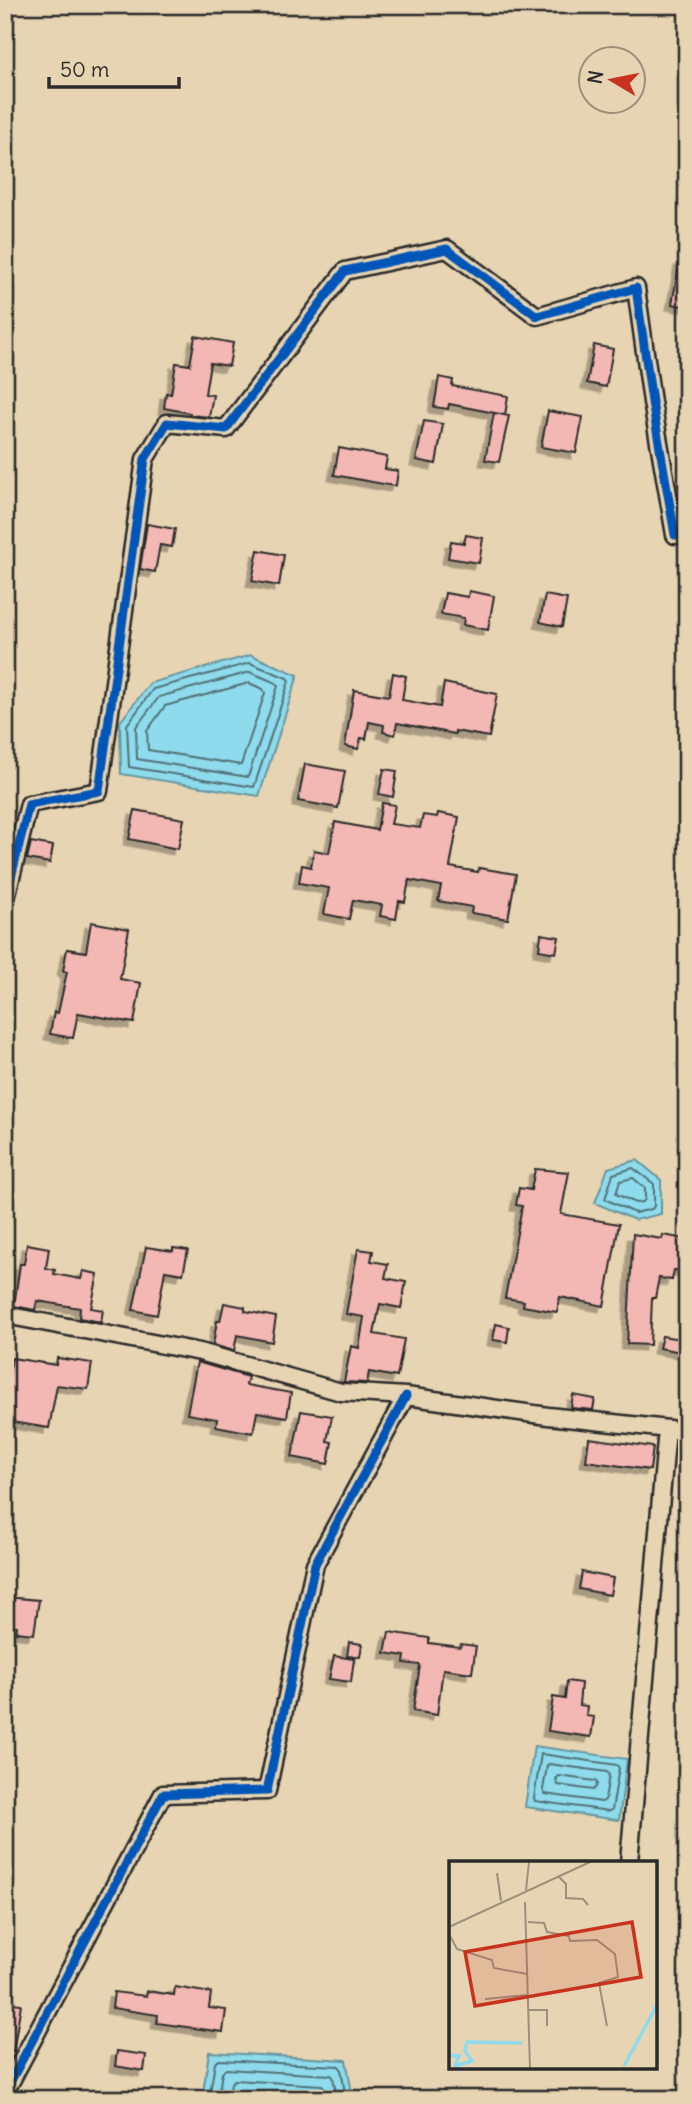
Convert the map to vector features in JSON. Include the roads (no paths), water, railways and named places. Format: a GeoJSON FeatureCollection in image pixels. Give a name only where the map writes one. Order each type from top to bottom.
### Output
{"type":"FeatureCollection","features":[{"type":"Feature","properties":{"kind":"street"},"geometry":{"type":"LineString","coordinates":[[5,902],[29,804],[99,791],[145,459],[167,423],[226,429],[345,271],[447,250],[537,316],[636,288],[675,535],[687,534]]}},
{"type":"Feature","properties":{"kind":"street"},"geometry":{"type":"LineString","coordinates":[[5,1315],[200,1352],[341,1392],[406,1395],[548,1416],[687,1431]]}},
{"type":"Feature","properties":{"kind":"street"},"geometry":{"type":"LineString","coordinates":[[5,2092],[163,1794],[267,1791],[315,1564],[406,1395]]}},
{"type":"Feature","properties":{"kind":"street"},"geometry":{"type":"LineString","coordinates":[[629,1861],[667,1429]]}},
{"type":"Feature","properties":{"kind":"water"},"geometry":{"type":"Polygon","coordinates":[[[251,655],[298,675],[259,796],[121,774],[120,722],[150,683],[251,655]]]}},
{"type":"Feature","properties":{"kind":"water"},"geometry":{"type":"Polygon","coordinates":[[[637,1160],[661,1180],[661,1214],[635,1220],[595,1203],[608,1168],[637,1160]]]}},
{"type":"Feature","properties":{"kind":"water"},"geometry":{"type":"Polygon","coordinates":[[[534,1746],[627,1759],[619,1820],[525,1807],[534,1746]]]}},
{"type":"Feature","properties":{"kind":"water"},"geometry":{"type":"Polygon","coordinates":[[[209,2052],[346,2060],[353,2099],[202,2099],[209,2052]]]}}]}
